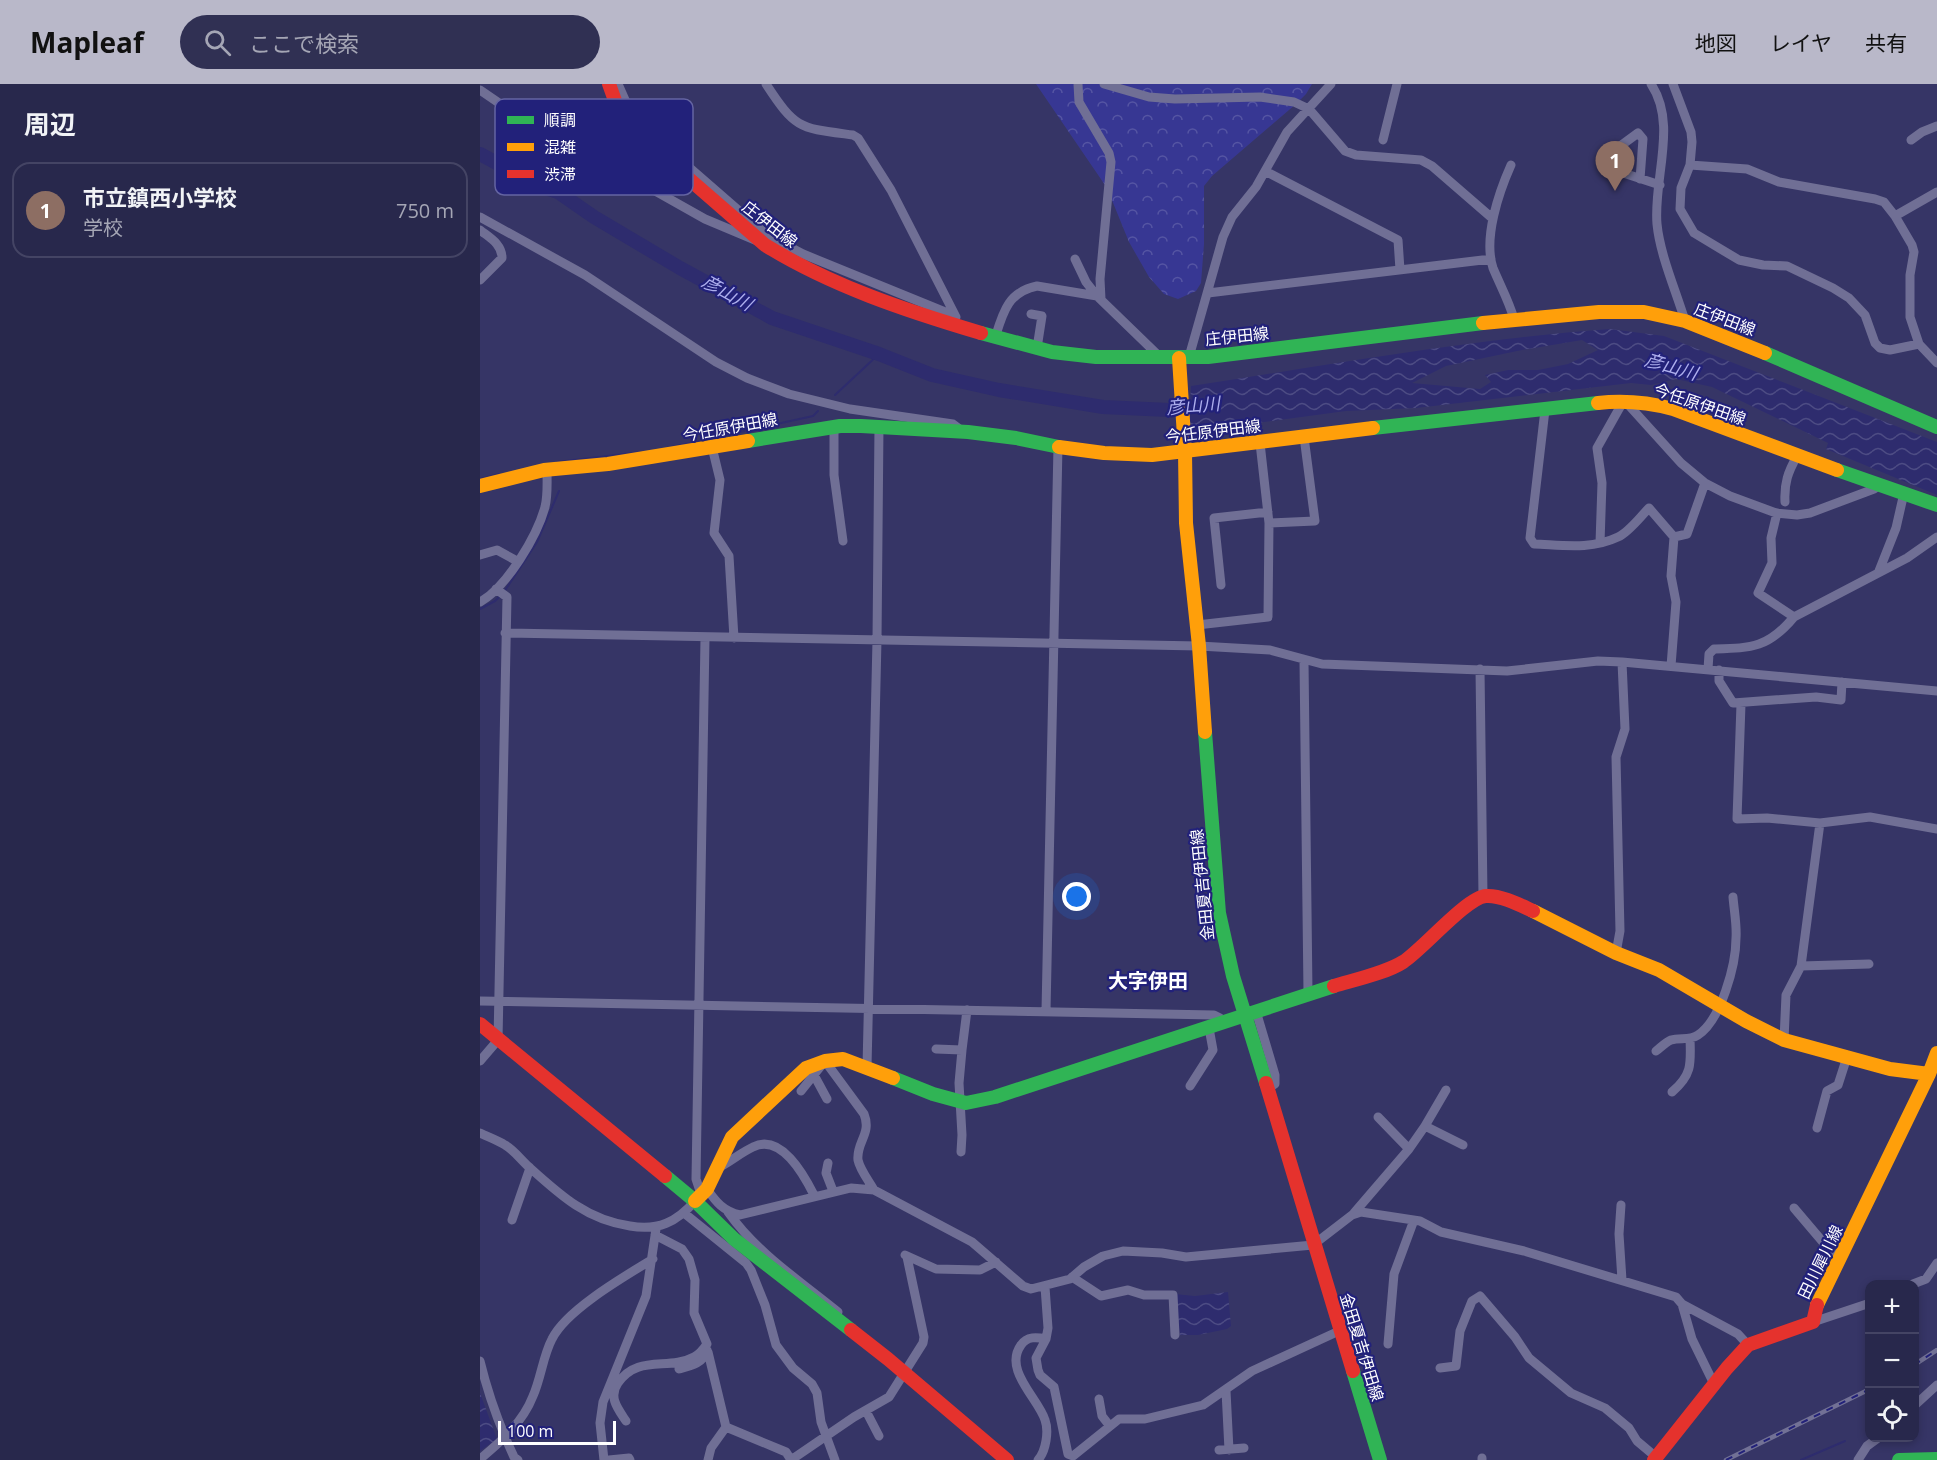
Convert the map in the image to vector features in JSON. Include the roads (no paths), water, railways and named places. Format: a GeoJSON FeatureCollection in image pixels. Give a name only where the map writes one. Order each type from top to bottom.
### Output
{"type":"FeatureCollection","features":[{"type":"Feature","properties":{"kind":"main road","name":"庄伊田線"},"geometry":{"type":"LineString","coordinates":[[609,84],[614,99]]}},
{"type":"Feature","properties":{"kind":"main road","name":"庄伊田線"},"geometry":{"type":"LineString","coordinates":[[693,182],[765,245],[789,260],[873,298],[958,322],[995,338],[1053,352],[1096,357],[1160,357],[1183,360],[1514,319],[1599,312],[1644,312],[1685,321],[1937,427]]}},
{"type":"Feature","properties":{"kind":"main road","name":"金田夏吉伊田線"},"geometry":{"type":"LineString","coordinates":[[1183,360],[1186,523],[1200,646],[1219,913],[1233,976],[1250,1013],[1267,1089],[1380,1460]]}},
{"type":"Feature","properties":{"kind":"main road","name":"今任原伊田線"},"geometry":{"type":"LineString","coordinates":[[480,486],[547,470],[608,464],[834,426],[879,426],[963,432],[1011,437],[1058,447],[1130,455],[1185,452],[1431,421],[1624,400],[1648,402],[1673,409],[1937,505]]}},
{"type":"Feature","properties":{"kind":"main road"},"geometry":{"type":"LineString","coordinates":[[701,1195],[732,1137],[806,1068],[825,1061],[843,1059],[933,1094],[966,1103],[995,1097],[1308,993],[1362,978],[1403,962],[1469,905],[1483,896],[1497,897],[1529,909],[1616,953],[1659,970],[1719,1006],[1784,1040],[1890,1069],[1933,1074]]}},
{"type":"Feature","properties":{"kind":"main road"},"geometry":{"type":"LineString","coordinates":[[480,1024],[701,1195],[734,1239],[906,1371],[1007,1460]]}},
{"type":"Feature","properties":{"kind":"main road","name":"田川犀川線"},"geometry":{"type":"LineString","coordinates":[[1655,1458],[1748,1345],[1813,1322],[1815,1308],[1933,1074],[1937,1053]]}},
{"type":"Feature","properties":{"kind":"main road"},"geometry":{"type":"LineString","coordinates":[[1899,1460],[1937,1459]]}},
{"type":"Feature","properties":{"kind":"street"},"geometry":{"type":"LineString","coordinates":[[618,84],[625,99]]}},
{"type":"Feature","properties":{"kind":"street"},"geometry":{"type":"LineString","coordinates":[[766,84],[790,118],[799,125],[808,129],[853,135],[858,138],[891,190],[958,322]]}},
{"type":"Feature","properties":{"kind":"street"},"geometry":{"type":"LineString","coordinates":[[1078,84],[1079,102],[1109,153],[1111,162],[1099,298]]}},
{"type":"Feature","properties":{"kind":"street"},"geometry":{"type":"LineString","coordinates":[[1104,84],[1149,97],[1175,99],[1260,97],[1294,102],[1309,108],[1345,151],[1356,155],[1421,160],[1432,166],[1492,218]]}},
{"type":"Feature","properties":{"kind":"street"},"geometry":{"type":"LineString","coordinates":[[1183,360],[1208,293],[1223,237],[1232,217],[1256,187],[1287,132],[1330,84]]}},
{"type":"Feature","properties":{"kind":"street"},"geometry":{"type":"LineString","coordinates":[[1383,140],[1397,84]]}},
{"type":"Feature","properties":{"kind":"street"},"geometry":{"type":"LineString","coordinates":[[1651,84],[1662,107],[1664,127],[1657,224],[1685,321]]}},
{"type":"Feature","properties":{"kind":"street"},"geometry":{"type":"LineString","coordinates":[[1673,84],[1691,132],[1690,165],[1681,188],[1680,209],[1694,233],[1738,260],[1762,265],[1787,266],[1833,288],[1849,298],[1864,315],[1875,342],[1880,348],[1890,350],[1919,344]]}},
{"type":"Feature","properties":{"kind":"street"},"geometry":{"type":"LineString","coordinates":[[480,90],[495,100]]}},
{"type":"Feature","properties":{"kind":"street"},"geometry":{"type":"LineString","coordinates":[[1911,140],[1922,132],[1937,126]]}},
{"type":"Feature","properties":{"kind":"street"},"geometry":{"type":"LineString","coordinates":[[1640,179],[1643,139],[1638,133],[1608,155],[1611,169],[1640,179],[1660,185]]}},
{"type":"Feature","properties":{"kind":"street"},"geometry":{"type":"LineString","coordinates":[[1511,165],[1492,218],[1491,259],[1514,319]]}},
{"type":"Feature","properties":{"kind":"street"},"geometry":{"type":"LineString","coordinates":[[1690,165],[1747,168],[1779,182],[1875,198],[1884,202],[1895,216],[1914,252],[1910,275],[1910,317],[1919,344],[1937,363]]}},
{"type":"Feature","properties":{"kind":"street"},"geometry":{"type":"LineString","coordinates":[[693,170],[767,234],[803,254],[958,322]]}},
{"type":"Feature","properties":{"kind":"street"},"geometry":{"type":"LineString","coordinates":[[1265,171],[1398,240],[1400,270]]}},
{"type":"Feature","properties":{"kind":"street"},"geometry":{"type":"LineString","coordinates":[[1895,216],[1937,192]]}},
{"type":"Feature","properties":{"kind":"street"},"geometry":{"type":"LineString","coordinates":[[662,195],[705,219],[765,245]]}},
{"type":"Feature","properties":{"kind":"street"},"geometry":{"type":"LineString","coordinates":[[480,217],[585,275],[716,363],[747,378],[789,394],[850,409],[953,424],[963,432]]}},
{"type":"Feature","properties":{"kind":"street"},"geometry":{"type":"LineString","coordinates":[[480,230],[497,243],[502,251],[502,258],[480,280]]}},
{"type":"Feature","properties":{"kind":"street"},"geometry":{"type":"LineString","coordinates":[[1208,293],[1491,259]]}},
{"type":"Feature","properties":{"kind":"street"},"geometry":{"type":"LineString","coordinates":[[1075,260],[1086,282],[1099,298],[1160,357]]}},
{"type":"Feature","properties":{"kind":"street"},"geometry":{"type":"LineString","coordinates":[[995,338],[1004,308],[1028,288],[1037,286],[1099,298]]}},
{"type":"Feature","properties":{"kind":"street"},"geometry":{"type":"LineString","coordinates":[[1031,314],[1042,316],[1037,348]]}},
{"type":"Feature","properties":{"kind":"street"},"geometry":{"type":"LineString","coordinates":[[1600,543],[1602,483],[1597,448],[1624,400],[1681,463],[1705,483],[1730,496],[1777,513],[1797,516],[1810,513],[1874,489],[1880,484]]}},
{"type":"Feature","properties":{"kind":"street"},"geometry":{"type":"LineString","coordinates":[[1545,410],[1530,538],[1534,544],[1561,547],[1600,543],[1619,537],[1649,508],[1674,537],[1671,576],[1676,602],[1671,666]]}},
{"type":"Feature","properties":{"kind":"street"},"geometry":{"type":"LineString","coordinates":[[834,426],[834,475],[843,541]]}},
{"type":"Feature","properties":{"kind":"street"},"geometry":{"type":"LineString","coordinates":[[867,1067],[877,640],[879,426]]}},
{"type":"Feature","properties":{"kind":"street"},"geometry":{"type":"LineString","coordinates":[[1269,523],[1315,521],[1304,437]]}},
{"type":"Feature","properties":{"kind":"street"},"geometry":{"type":"LineString","coordinates":[[1197,625],[1268,617],[1269,523],[1260,443]]}},
{"type":"Feature","properties":{"kind":"street"},"geometry":{"type":"LineString","coordinates":[[712,447],[720,480],[714,533],[729,556],[735,638]]}},
{"type":"Feature","properties":{"kind":"street"},"geometry":{"type":"LineString","coordinates":[[1046,1011],[1058,447]]}},
{"type":"Feature","properties":{"kind":"street"},"geometry":{"type":"LineString","coordinates":[[1785,502],[1784,486],[1787,473],[1797,456]]}},
{"type":"Feature","properties":{"kind":"street"},"geometry":{"type":"LineString","coordinates":[[481,598],[497,589],[517,561],[541,520],[546,504],[547,470]]}},
{"type":"Feature","properties":{"kind":"street"},"geometry":{"type":"LineString","coordinates":[[1674,537],[1687,534],[1705,483]]}},
{"type":"Feature","properties":{"kind":"street"},"geometry":{"type":"LineString","coordinates":[[1879,571],[1896,528],[1904,493]]}},
{"type":"Feature","properties":{"kind":"street"},"geometry":{"type":"LineString","coordinates":[[1221,585],[1214,518],[1268,512]]}},
{"type":"Feature","properties":{"kind":"street"},"geometry":{"type":"LineString","coordinates":[[1777,513],[1771,538],[1772,563],[1758,594],[1794,617]]}},
{"type":"Feature","properties":{"kind":"street"},"geometry":{"type":"LineString","coordinates":[[1708,669],[1711,650],[1757,646],[1783,630],[1794,617],[1907,558],[1937,537]]}},
{"type":"Feature","properties":{"kind":"street"},"geometry":{"type":"LineString","coordinates":[[480,555],[497,550],[517,561]]}},
{"type":"Feature","properties":{"kind":"street"},"geometry":{"type":"LineString","coordinates":[[480,1061],[498,1040],[507,597],[497,589]]}},
{"type":"Feature","properties":{"kind":"street"},"geometry":{"type":"LineString","coordinates":[[505,633],[1200,646],[1270,650],[1322,664],[1507,671],[1599,661],[1937,691]]}},
{"type":"Feature","properties":{"kind":"street"},"geometry":{"type":"LineString","coordinates":[[705,638],[696,1179],[701,1195],[728,1212],[756,1245],[906,1371]]}},
{"type":"Feature","properties":{"kind":"street"},"geometry":{"type":"LineString","coordinates":[[1304,660],[1308,993]]}},
{"type":"Feature","properties":{"kind":"street"},"geometry":{"type":"LineString","coordinates":[[1616,953],[1620,931],[1616,757],[1625,729],[1622,662]]}},
{"type":"Feature","properties":{"kind":"street"},"geometry":{"type":"LineString","coordinates":[[1480,669],[1483,896]]}},
{"type":"Feature","properties":{"kind":"street"},"geometry":{"type":"LineString","coordinates":[[1719,670],[1719,681],[1729,699],[1733,703],[1741,704],[1816,697],[1840,700],[1842,682]]}},
{"type":"Feature","properties":{"kind":"street"},"geometry":{"type":"LineString","coordinates":[[1741,704],[1737,819],[1767,818],[1820,823],[1870,817],[1937,829]]}},
{"type":"Feature","properties":{"kind":"street"},"geometry":{"type":"LineString","coordinates":[[1784,1040],[1786,995],[1802,966],[1820,823]]}},
{"type":"Feature","properties":{"kind":"street"},"geometry":{"type":"LineString","coordinates":[[1656,1052],[1670,1040],[1690,1039],[1706,1028],[1719,1006],[1734,959],[1736,938],[1733,897]]}},
{"type":"Feature","properties":{"kind":"street"},"geometry":{"type":"LineString","coordinates":[[1802,966],[1869,964]]}},
{"type":"Feature","properties":{"kind":"street"},"geometry":{"type":"LineString","coordinates":[[480,1001],[1214,1015],[1220,1018],[1215,1025],[1213,1050],[1190,1086]]}},
{"type":"Feature","properties":{"kind":"street"},"geometry":{"type":"LineString","coordinates":[[961,1152],[959,1101],[967,1010]]}},
{"type":"Feature","properties":{"kind":"street"},"geometry":{"type":"LineString","coordinates":[[1672,1092],[1685,1081],[1690,1062],[1690,1039]]}},
{"type":"Feature","properties":{"kind":"street"},"geometry":{"type":"LineString","coordinates":[[936,1049],[962,1050]]}},
{"type":"Feature","properties":{"kind":"street"},"geometry":{"type":"LineString","coordinates":[[1817,1128],[1827,1091],[1838,1085],[1847,1057]]}},
{"type":"Feature","properties":{"kind":"street"},"geometry":{"type":"LineString","coordinates":[[801,1091],[825,1061],[867,1121],[867,1131],[858,1155],[858,1162],[874,1190]]}},
{"type":"Feature","properties":{"kind":"street"},"geometry":{"type":"LineString","coordinates":[[814,1075],[827,1099]]}},
{"type":"Feature","properties":{"kind":"street"},"geometry":{"type":"LineString","coordinates":[[728,1212],[740,1215],[752,1213],[814,1195],[851,1188],[874,1190],[972,1242],[1023,1286],[1031,1289],[1045,1287],[1072,1277],[1103,1256],[1123,1251],[1162,1252],[1186,1257],[1313,1245],[1352,1215],[1409,1149],[1446,1090]]}},
{"type":"Feature","properties":{"kind":"street"},"geometry":{"type":"LineString","coordinates":[[1378,1117],[1409,1149]]}},
{"type":"Feature","properties":{"kind":"street"},"geometry":{"type":"LineString","coordinates":[[1425,1126],[1463,1145]]}},
{"type":"Feature","properties":{"kind":"street"},"geometry":{"type":"LineString","coordinates":[[480,1133],[507,1146],[553,1189],[586,1212],[623,1225],[656,1231],[682,1248],[689,1259],[695,1280],[694,1312],[707,1348],[726,1427],[711,1448],[708,1460]]}},
{"type":"Feature","properties":{"kind":"street"},"geometry":{"type":"LineString","coordinates":[[716,1169],[753,1147],[768,1145],[792,1159],[814,1195]]}},
{"type":"Feature","properties":{"kind":"street"},"geometry":{"type":"LineString","coordinates":[[828,1163],[826,1173],[833,1191]]}},
{"type":"Feature","properties":{"kind":"street"},"geometry":{"type":"LineString","coordinates":[[512,1220],[530,1168]]}},
{"type":"Feature","properties":{"kind":"street"},"geometry":{"type":"LineString","coordinates":[[656,1231],[684,1214],[701,1195]]}},
{"type":"Feature","properties":{"kind":"street"},"geometry":{"type":"LineString","coordinates":[[1621,1205],[1619,1234],[1622,1280]]}},
{"type":"Feature","properties":{"kind":"street"},"geometry":{"type":"LineString","coordinates":[[1794,1208],[1839,1261]]}},
{"type":"Feature","properties":{"kind":"street"},"geometry":{"type":"LineString","coordinates":[[1352,1215],[1361,1212],[1420,1221],[1441,1233],[1524,1251],[1676,1297],[1682,1304],[1738,1334],[1748,1345]]}},
{"type":"Feature","properties":{"kind":"street"},"geometry":{"type":"LineString","coordinates":[[684,1214],[746,1263],[751,1270],[765,1305],[776,1345],[793,1368],[812,1384],[817,1394],[821,1422],[835,1460]]}},
{"type":"Feature","properties":{"kind":"street"},"geometry":{"type":"LineString","coordinates":[[1388,1344],[1394,1274],[1414,1220]]}},
{"type":"Feature","properties":{"kind":"street"},"geometry":{"type":"LineString","coordinates":[[604,1460],[600,1423],[603,1402],[646,1296],[656,1231]]}},
{"type":"Feature","properties":{"kind":"street"},"geometry":{"type":"LineString","coordinates":[[726,1427],[786,1452],[790,1460],[825,1435],[889,1397],[923,1343],[924,1337],[906,1256],[936,1269],[980,1270],[996,1262]]}},
{"type":"Feature","properties":{"kind":"street"},"geometry":{"type":"LineString","coordinates":[[480,1459],[505,1438],[529,1407],[552,1337],[568,1317],[653,1259]]}},
{"type":"Feature","properties":{"kind":"street"},"geometry":{"type":"LineString","coordinates":[[1919,1282],[1926,1279],[1937,1263]]}},
{"type":"Feature","properties":{"kind":"street"},"geometry":{"type":"LineString","coordinates":[[1072,1277],[1101,1296],[1128,1290],[1144,1295],[1173,1295],[1175,1335]]}},
{"type":"Feature","properties":{"kind":"street"},"geometry":{"type":"LineString","coordinates":[[1045,1287],[1048,1328],[1046,1339],[1036,1358],[1040,1375],[1054,1387],[1070,1457],[1119,1419],[1145,1419],[1203,1405],[1252,1371],[1339,1331]]}},
{"type":"Feature","properties":{"kind":"street"},"geometry":{"type":"LineString","coordinates":[[1440,1368],[1456,1366],[1460,1331],[1472,1300],[1480,1296],[1515,1337],[1529,1358],[1571,1393],[1605,1408],[1629,1428],[1637,1441],[1655,1458]]}},
{"type":"Feature","properties":{"kind":"street"},"geometry":{"type":"LineString","coordinates":[[1682,1304],[1692,1339],[1714,1384]]}},
{"type":"Feature","properties":{"kind":"street"},"geometry":{"type":"LineString","coordinates":[[1813,1322],[1865,1304]]}},
{"type":"Feature","properties":{"kind":"street"},"geometry":{"type":"LineString","coordinates":[[1038,1460],[1042,1456],[1048,1429],[1045,1417],[1017,1370],[1015,1361],[1019,1347],[1024,1341],[1034,1337],[1046,1339]]}},
{"type":"Feature","properties":{"kind":"street"},"geometry":{"type":"LineString","coordinates":[[679,1369],[697,1364],[704,1358],[707,1348]]}},
{"type":"Feature","properties":{"kind":"street"},"geometry":{"type":"LineString","coordinates":[[615,1371],[693,1358],[707,1348]]}},
{"type":"Feature","properties":{"kind":"street"},"geometry":{"type":"LineString","coordinates":[[480,1360],[489,1395],[505,1438],[517,1460]]}},
{"type":"Feature","properties":{"kind":"street"},"geometry":{"type":"LineString","coordinates":[[626,1421],[614,1398],[615,1387],[630,1370]]}},
{"type":"Feature","properties":{"kind":"street"},"geometry":{"type":"LineString","coordinates":[[1919,1401],[1937,1385]]}},
{"type":"Feature","properties":{"kind":"street"},"geometry":{"type":"LineString","coordinates":[[1226,1391],[1229,1450]]}},
{"type":"Feature","properties":{"kind":"street"},"geometry":{"type":"LineString","coordinates":[[1099,1399],[1102,1416],[1109,1425]]}},
{"type":"Feature","properties":{"kind":"street"},"geometry":{"type":"LineString","coordinates":[[866,1411],[879,1436]]}},
{"type":"Feature","properties":{"kind":"street"},"geometry":{"type":"LineString","coordinates":[[1858,1460],[1872,1442]]}},
{"type":"Feature","properties":{"kind":"street"},"geometry":{"type":"LineString","coordinates":[[1219,1450],[1244,1448]]}},
{"type":"Feature","properties":{"kind":"street"},"geometry":{"type":"LineString","coordinates":[[609,1460],[629,1458],[630,1460]]}},
{"type":"Feature","properties":{"kind":"water"},"geometry":{"type":"Polygon","coordinates":[[[1610,329],[1664,336],[1937,442],[1937,495],[1826,449],[1828,443],[1712,387],[1676,379],[1651,385],[1631,383],[1416,408],[1346,411],[1189,432],[1191,386],[1400,353],[1558,333],[1610,329]],[[1582,340],[1522,350],[1446,366],[1412,383],[1480,389],[1491,382],[1485,375],[1508,370],[1538,370],[1568,364],[1598,350],[1582,340]]]}},
{"type":"Feature","properties":{"kind":"water"},"geometry":{"type":"Polygon","coordinates":[[[1228,1292],[1231,1326],[1227,1329],[1198,1335],[1180,1335],[1175,1294],[1195,1296],[1228,1292]]]}},
{"type":"Feature","properties":{"kind":"water"},"geometry":{"type":"Polygon","coordinates":[[[480,1393],[497,1439],[480,1451],[480,1393]]]}},
{"type":"Feature","properties":{"kind":"waterway","name":"彦山川"},"geometry":{"type":"LineString","coordinates":[[480,154],[495,162]]}},
{"type":"Feature","properties":{"kind":"waterway","name":"彦山川"},"geometry":{"type":"LineString","coordinates":[[562,195],[594,217],[680,268],[772,318],[879,354],[932,375],[999,390],[1103,407],[1169,410],[1192,406]]}},
{"type":"Feature","properties":{"kind":"waterway"},"geometry":{"type":"LineString","coordinates":[[835,395],[879,354]]}},
{"type":"Feature","properties":{"kind":"waterway"},"geometry":{"type":"LineString","coordinates":[[667,448],[813,416],[818,411]]}},
{"type":"Feature","properties":{"kind":"waterway"},"geometry":{"type":"LineString","coordinates":[[557,462],[641,452]]}},
{"type":"Feature","properties":{"kind":"waterway"},"geometry":{"type":"LineString","coordinates":[[480,479],[499,474]]}},
{"type":"Feature","properties":{"kind":"waterway"},"geometry":{"type":"LineString","coordinates":[[504,592],[537,542],[559,491]]}},
{"type":"Feature","properties":{"kind":"waterway"},"geometry":{"type":"LineString","coordinates":[[480,609],[500,596]]}},
{"type":"Feature","properties":{"kind":"waterway"},"geometry":{"type":"LineString","coordinates":[[1801,1460],[1845,1441]]}},
{"type":"Feature","properties":{"kind":"railway"},"geometry":{"type":"LineString","coordinates":[[1919,1362],[1937,1350]]}},
{"type":"Feature","properties":{"kind":"railway"},"geometry":{"type":"LineString","coordinates":[[1726,1460],[1865,1391]]}},
{"type":"Feature","properties":{"kind":"place","name":"市立鎮西小学校"},"geometry":{"type":"Point","coordinates":[1615,191]}},
{"type":"Feature","properties":{"kind":"district","name":"大字伊田"},"geometry":{"type":"Point","coordinates":[1148,981]}}]}
